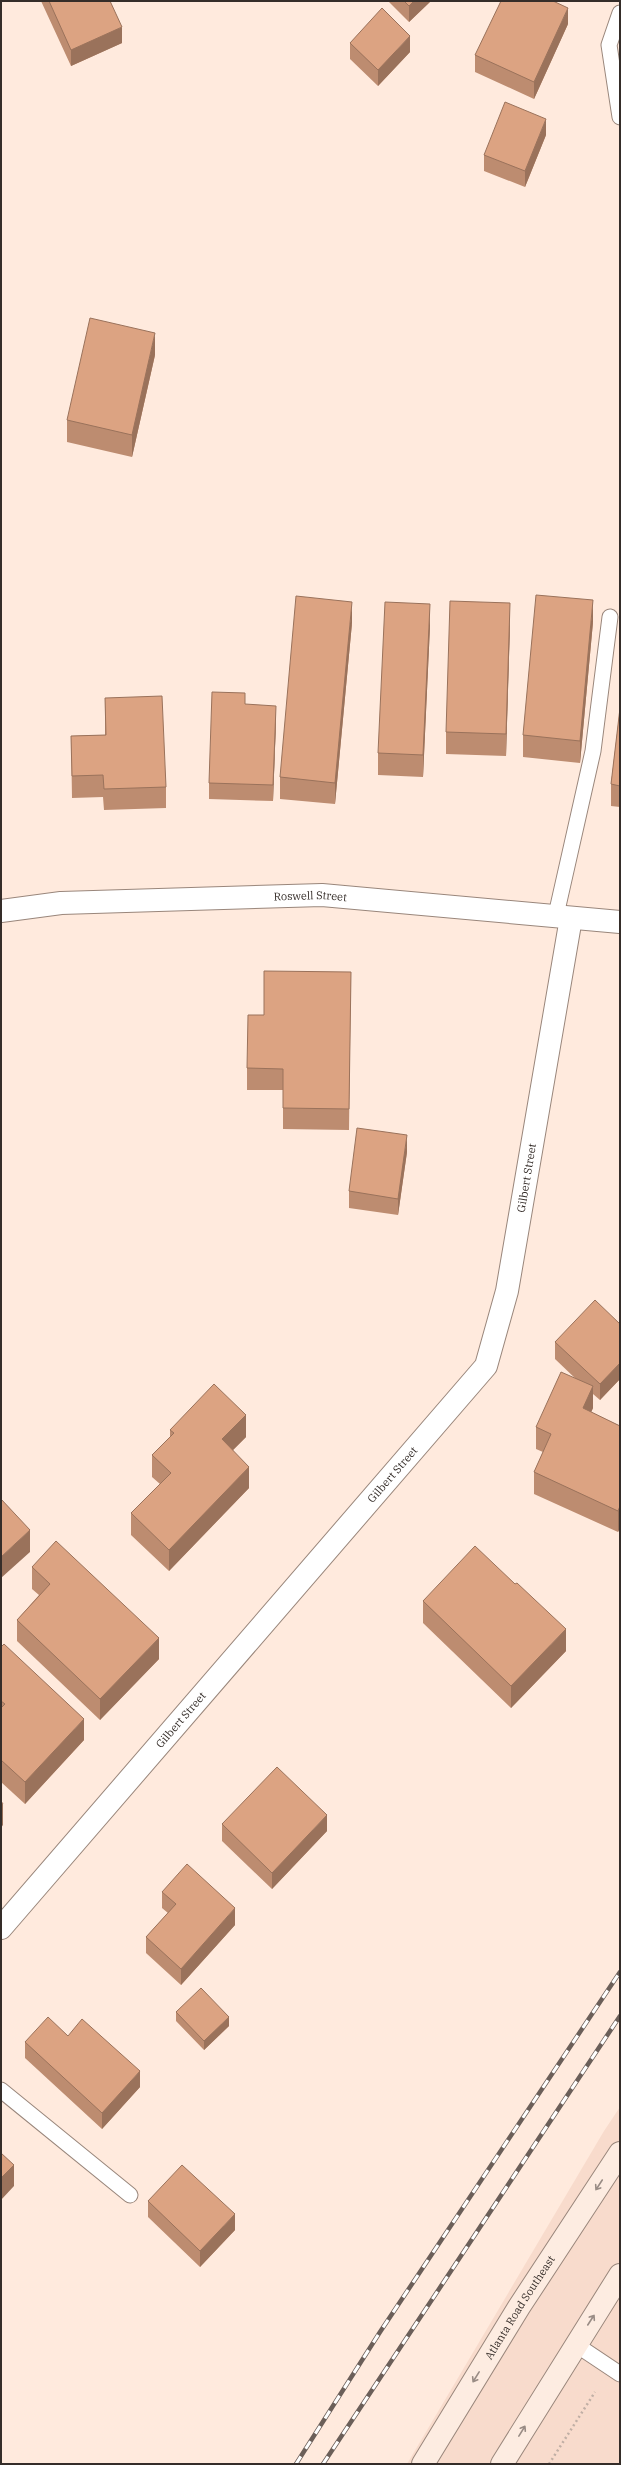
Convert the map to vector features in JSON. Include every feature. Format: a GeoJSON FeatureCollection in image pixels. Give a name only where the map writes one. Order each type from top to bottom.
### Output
{"type":"FeatureCollection","features":[{"type":"Feature","properties":{"kind":"main road","name":"Atlanta Road Southeast"},"geometry":{"type":"LineString","coordinates":[[423,2464],[519,2307],[620,2153]]}},
{"type":"Feature","properties":{"kind":"main road"},"geometry":{"type":"LineString","coordinates":[[502,2464],[575,2344],[620,2275]]}},
{"type":"Feature","properties":{"kind":"street","name":"Roswell Street"},"geometry":{"type":"LineString","coordinates":[[1,911],[61,903],[322,896],[620,922]]}},
{"type":"Feature","properties":{"kind":"street","name":"Gilbert Street"},"geometry":{"type":"LineString","coordinates":[[1,1928],[486,1366],[506,1291],[563,916]]}},
{"type":"Feature","properties":{"kind":"lane"},"geometry":{"type":"LineString","coordinates":[[620,13],[609,46],[620,117]]}},
{"type":"Feature","properties":{"kind":"lane"},"geometry":{"type":"LineString","coordinates":[[563,916],[593,751],[610,617]]}},
{"type":"Feature","properties":{"kind":"lane"},"geometry":{"type":"LineString","coordinates":[[1,2090],[130,2195]]}},
{"type":"Feature","properties":{"kind":"lane"},"geometry":{"type":"LineString","coordinates":[[575,2344],[615,2371]]}},
{"type":"Feature","properties":{"kind":"path"},"geometry":{"type":"LineString","coordinates":[[549,2464],[615,2371]]}},
{"type":"Feature","properties":{"kind":"shaded area"},"geometry":{"type":"Polygon","coordinates":[[[620,2107],[620,2464],[407,2464],[604,2131],[620,2107]]]}},
{"type":"Feature","properties":{"kind":"building"},"geometry":{"type":"Polygon","coordinates":[[[49,1],[110,1],[122,27],[71,50],[49,1]]]}},
{"type":"Feature","properties":{"kind":"building"},"geometry":{"type":"Polygon","coordinates":[[[404,1],[414,1],[409,6],[404,1]]]}},
{"type":"Feature","properties":{"kind":"building"},"geometry":{"type":"Polygon","coordinates":[[[501,1],[553,1],[568,8],[534,82],[475,55],[501,1]]]}},
{"type":"Feature","properties":{"kind":"building"},"geometry":{"type":"Polygon","coordinates":[[[382,8],[410,36],[378,70],[350,43],[382,8]]]}},
{"type":"Feature","properties":{"kind":"building"},"geometry":{"type":"Polygon","coordinates":[[[505,102],[546,119],[525,171],[484,155],[505,102]]]}},
{"type":"Feature","properties":{"kind":"building"},"geometry":{"type":"Polygon","coordinates":[[[90,318],[155,333],[132,435],[67,420],[90,318]]]}},
{"type":"Feature","properties":{"kind":"building"},"geometry":{"type":"Polygon","coordinates":[[[536,595],[593,600],[580,741],[523,735],[536,595]]]}},
{"type":"Feature","properties":{"kind":"building"},"geometry":{"type":"Polygon","coordinates":[[[296,596],[352,602],[335,783],[280,777],[296,596]]]}},
{"type":"Feature","properties":{"kind":"building"},"geometry":{"type":"Polygon","coordinates":[[[450,601],[510,603],[506,734],[446,732],[450,601]]]}},
{"type":"Feature","properties":{"kind":"building"},"geometry":{"type":"Polygon","coordinates":[[[385,602],[430,604],[423,755],[378,753],[385,602]]]}},
{"type":"Feature","properties":{"kind":"building"},"geometry":{"type":"Polygon","coordinates":[[[212,692],[245,693],[245,704],[276,706],[273,785],[209,783],[212,692]]]}},
{"type":"Feature","properties":{"kind":"building"},"geometry":{"type":"Polygon","coordinates":[[[162,696],[166,787],[104,789],[103,775],[72,776],[71,736],[106,735],[105,698],[162,696]]]}},
{"type":"Feature","properties":{"kind":"building"},"geometry":{"type":"Polygon","coordinates":[[[620,708],[620,786],[611,784],[620,708]]]}},
{"type":"Feature","properties":{"kind":"building"},"geometry":{"type":"Polygon","coordinates":[[[264,971],[351,972],[349,1109],[283,1108],[283,1069],[247,1068],[248,1015],[264,1015],[264,971]]]}},
{"type":"Feature","properties":{"kind":"building"},"geometry":{"type":"Polygon","coordinates":[[[357,1128],[407,1135],[398,1199],[349,1191],[357,1128]]]}},
{"type":"Feature","properties":{"kind":"building"},"geometry":{"type":"Polygon","coordinates":[[[595,1300],[620,1324],[620,1363],[600,1384],[555,1342],[595,1300]]]}},
{"type":"Feature","properties":{"kind":"building"},"geometry":{"type":"Polygon","coordinates":[[[561,1372],[593,1386],[583,1408],[620,1426],[620,1506],[618,1511],[534,1472],[551,1434],[536,1427],[561,1372]]]}},
{"type":"Feature","properties":{"kind":"building"},"geometry":{"type":"Polygon","coordinates":[[[214,1384],[246,1415],[222,1439],[249,1467],[169,1550],[131,1513],[171,1473],[152,1455],[174,1433],[170,1430],[214,1384]]]}},
{"type":"Feature","properties":{"kind":"building"},"geometry":{"type":"Polygon","coordinates":[[[1,1499],[30,1530],[1,1557],[1,1499]]]}},
{"type":"Feature","properties":{"kind":"building"},"geometry":{"type":"Polygon","coordinates":[[[56,1541],[159,1638],[100,1699],[17,1620],[50,1584],[32,1567],[56,1541]]]}},
{"type":"Feature","properties":{"kind":"building"},"geometry":{"type":"Polygon","coordinates":[[[475,1546],[566,1629],[511,1686],[423,1601],[475,1546]]]}},
{"type":"Feature","properties":{"kind":"building"},"geometry":{"type":"Polygon","coordinates":[[[4,1644],[84,1719],[25,1782],[1,1760],[1,1708],[5,1704],[1,1701],[1,1647],[4,1644]]]}},
{"type":"Feature","properties":{"kind":"building"},"geometry":{"type":"Polygon","coordinates":[[[277,1767],[327,1815],[272,1873],[222,1824],[277,1767]]]}},
{"type":"Feature","properties":{"kind":"building"},"geometry":{"type":"Polygon","coordinates":[[[187,1864],[235,1908],[181,1969],[146,1937],[176,1904],[162,1892],[187,1864]]]}},
{"type":"Feature","properties":{"kind":"building"},"geometry":{"type":"Polygon","coordinates":[[[201,1988],[229,2017],[204,2041],[176,2012],[201,1988]]]}},
{"type":"Feature","properties":{"kind":"building"},"geometry":{"type":"Polygon","coordinates":[[[48,2017],[68,2036],[82,2019],[140,2071],[102,2113],[25,2042],[48,2017]]]}},
{"type":"Feature","properties":{"kind":"building"},"geometry":{"type":"Polygon","coordinates":[[[1,2153],[14,2165],[1,2178],[1,2153]]]}},
{"type":"Feature","properties":{"kind":"building"},"geometry":{"type":"Polygon","coordinates":[[[182,2165],[235,2214],[200,2251],[148,2201],[182,2165]]]}},
{"type":"Feature","properties":{"kind":"railway"},"geometry":{"type":"LineString","coordinates":[[296,2464],[380,2332],[620,1972]]}},
{"type":"Feature","properties":{"kind":"railway"},"geometry":{"type":"LineString","coordinates":[[323,2464],[620,2016]]}}]}
